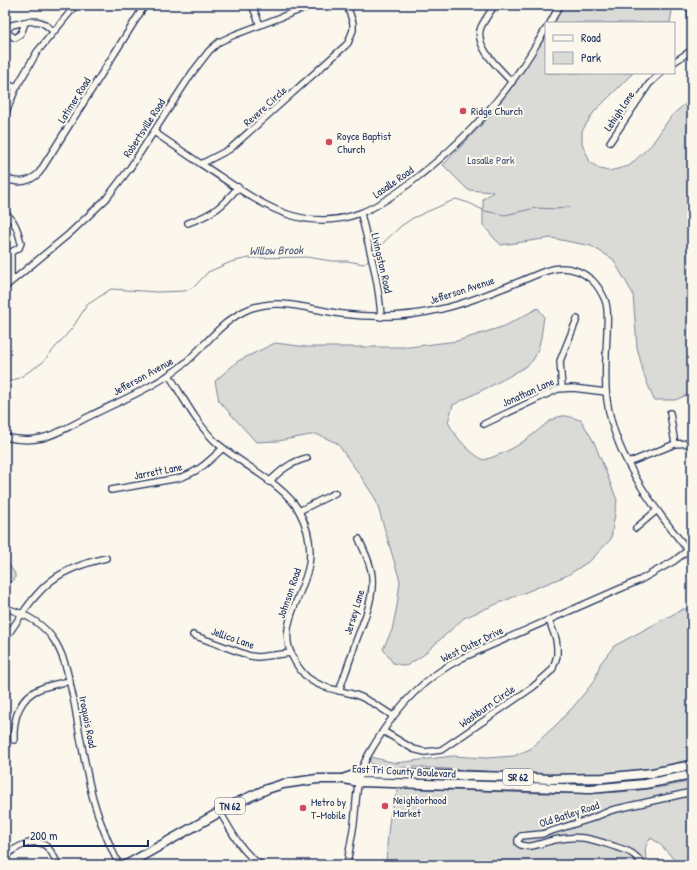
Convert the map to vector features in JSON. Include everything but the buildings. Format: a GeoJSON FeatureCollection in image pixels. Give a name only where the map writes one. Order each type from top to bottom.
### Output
{"type":"FeatureCollection","features":[{"type":"Feature","properties":{"kind":"highway","name":"East Tri County Boulevard"},"geometry":{"type":"LineString","coordinates":[[344,779],[360,773],[514,776],[549,779],[603,778],[652,773],[692,764]]}},
{"type":"Feature","properties":{"kind":"highway","name":"East Tri County Boulevard"},"geometry":{"type":"LineString","coordinates":[[344,779],[359,782],[590,790],[644,784],[692,775]]}},
{"type":"Feature","properties":{"kind":"highway","name":"TN 62"},"geometry":{"type":"LineString","coordinates":[[126,865],[252,795],[283,784],[317,779],[344,779]]}},
{"type":"Feature","properties":{"kind":"street"},"geometry":{"type":"LineString","coordinates":[[5,115],[16,88],[37,52],[76,5]]}},
{"type":"Feature","properties":{"kind":"street","name":"Latimer Road"},"geometry":{"type":"LineString","coordinates":[[5,178],[13,182],[21,182],[31,179],[39,173],[145,5]]}},
{"type":"Feature","properties":{"kind":"street"},"geometry":{"type":"LineString","coordinates":[[252,5],[260,25]]}},
{"type":"Feature","properties":{"kind":"street","name":"Robertsville Road"},"geometry":{"type":"LineString","coordinates":[[5,287],[73,231],[106,199],[130,168],[199,63],[209,51],[225,39],[313,5]]}},
{"type":"Feature","properties":{"kind":"street","name":"Revere Circle"},"geometry":{"type":"LineString","coordinates":[[201,164],[230,149],[348,43],[353,30],[353,23],[347,5]]}},
{"type":"Feature","properties":{"kind":"street"},"geometry":{"type":"LineString","coordinates":[[495,5],[481,27],[480,40],[486,52],[512,82]]}},
{"type":"Feature","properties":{"kind":"street"},"geometry":{"type":"LineString","coordinates":[[551,22],[560,5]]}},
{"type":"Feature","properties":{"kind":"street"},"geometry":{"type":"LineString","coordinates":[[691,5],[692,20]]}},
{"type":"Feature","properties":{"kind":"street"},"geometry":{"type":"LineString","coordinates":[[25,22],[42,22],[53,31]]}},
{"type":"Feature","properties":{"kind":"street","name":"Lasalle Road"},"geometry":{"type":"LineString","coordinates":[[201,164],[268,206],[290,216],[333,219],[360,214],[383,203],[443,157],[485,116],[512,82],[545,31]]}},
{"type":"Feature","properties":{"kind":"street"},"geometry":{"type":"LineString","coordinates":[[675,61],[692,50]]}},
{"type":"Feature","properties":{"kind":"street","name":"Lehigh Lane"},"geometry":{"type":"LineString","coordinates":[[610,142],[649,84],[660,74]]}},
{"type":"Feature","properties":{"kind":"street"},"geometry":{"type":"LineString","coordinates":[[5,82],[16,88]]}},
{"type":"Feature","properties":{"kind":"street"},"geometry":{"type":"LineString","coordinates":[[154,132],[201,164]]}},
{"type":"Feature","properties":{"kind":"street"},"geometry":{"type":"LineString","coordinates":[[188,223],[215,211],[226,202],[238,187]]}},
{"type":"Feature","properties":{"kind":"street"},"geometry":{"type":"LineString","coordinates":[[5,213],[17,227],[21,243],[19,248],[11,252],[11,281]]}},
{"type":"Feature","properties":{"kind":"street","name":"Livingston Road"},"geometry":{"type":"LineString","coordinates":[[360,214],[377,278],[381,317]]}},
{"type":"Feature","properties":{"kind":"street","name":"Jefferson Avenue"},"geometry":{"type":"LineString","coordinates":[[5,437],[27,440],[49,436],[169,375],[192,357],[228,322],[252,308],[283,303],[343,314],[381,317],[403,316],[440,310],[463,303],[551,270],[570,269],[581,273],[590,279],[598,287],[605,300],[607,314],[606,392],[612,424],[628,463],[639,486],[656,510],[691,551]]}},
{"type":"Feature","properties":{"kind":"street"},"geometry":{"type":"LineString","coordinates":[[562,388],[560,361],[577,318]]}},
{"type":"Feature","properties":{"kind":"street","name":"Johnson Road"},"geometry":{"type":"LineString","coordinates":[[169,375],[197,420],[207,432],[223,448],[286,494],[299,511],[308,530],[311,550],[307,573],[288,625],[287,635],[291,653],[298,667],[308,678],[320,686],[365,698],[393,716]]}},
{"type":"Feature","properties":{"kind":"street","name":"Jonathan Lane"},"geometry":{"type":"LineString","coordinates":[[484,424],[546,394],[562,388],[606,392]]}},
{"type":"Feature","properties":{"kind":"street"},"geometry":{"type":"LineString","coordinates":[[670,413],[675,444]]}},
{"type":"Feature","properties":{"kind":"street"},"geometry":{"type":"LineString","coordinates":[[628,463],[675,444],[692,443]]}},
{"type":"Feature","properties":{"kind":"street","name":"Jarrett Lane"},"geometry":{"type":"LineString","coordinates":[[111,490],[190,475],[202,468],[223,448]]}},
{"type":"Feature","properties":{"kind":"street"},"geometry":{"type":"LineString","coordinates":[[269,482],[281,470],[290,464],[307,458]]}},
{"type":"Feature","properties":{"kind":"street"},"geometry":{"type":"LineString","coordinates":[[299,511],[335,493]]}},
{"type":"Feature","properties":{"kind":"street"},"geometry":{"type":"LineString","coordinates":[[636,528],[656,510]]}},
{"type":"Feature","properties":{"kind":"street","name":"Jersey Lane"},"geometry":{"type":"LineString","coordinates":[[339,691],[372,594],[372,576],[370,567],[367,556],[358,539]]}},
{"type":"Feature","properties":{"kind":"street","name":"West Outer Drive"},"geometry":{"type":"LineString","coordinates":[[347,865],[360,773],[367,757],[382,731],[412,693],[445,667],[475,652],[645,578],[691,551]]}},
{"type":"Feature","properties":{"kind":"street"},"geometry":{"type":"LineString","coordinates":[[5,639],[38,594],[53,580],[89,562],[106,558]]}},
{"type":"Feature","properties":{"kind":"street","name":"Iroquois Road"},"geometry":{"type":"LineString","coordinates":[[5,608],[23,614],[42,626],[56,643],[62,654],[70,681],[93,801],[101,825],[119,865]]}},
{"type":"Feature","properties":{"kind":"street","name":"Washburn Circle"},"geometry":{"type":"LineString","coordinates":[[382,731],[413,749],[425,752],[441,750],[466,734],[533,687],[553,668],[557,656],[557,647],[550,620]]}},
{"type":"Feature","properties":{"kind":"street","name":"Jellico Lane"},"geometry":{"type":"LineString","coordinates":[[194,635],[250,656],[258,657],[291,653]]}},
{"type":"Feature","properties":{"kind":"street"},"geometry":{"type":"LineString","coordinates":[[14,740],[14,722],[17,713],[24,702],[35,691],[70,681]]}},
{"type":"Feature","properties":{"kind":"street","name":"Old Batley Road"},"geometry":{"type":"LineString","coordinates":[[644,865],[632,852],[589,838],[562,838],[530,846],[521,845],[518,843],[518,840],[521,836],[542,834],[590,819],[612,810],[692,792]]}},
{"type":"Feature","properties":{"kind":"street"},"geometry":{"type":"LineString","coordinates":[[220,812],[240,846],[252,860],[261,865]]}},
{"type":"Feature","properties":{"kind":"street"},"geometry":{"type":"LineString","coordinates":[[5,857],[14,849],[37,842],[45,845],[50,850],[58,865]]}},
{"type":"Feature","properties":{"kind":"green space"},"geometry":{"type":"Polygon","coordinates":[[[564,5],[675,5],[672,10],[670,22],[554,22],[564,5]]]}},
{"type":"Feature","properties":{"kind":"green space","name":"Lasalle Park"},"geometry":{"type":"Polygon","coordinates":[[[545,36],[545,74],[632,74],[594,112],[582,131],[582,143],[590,162],[600,169],[609,171],[629,166],[652,144],[672,115],[689,101],[692,101],[692,393],[675,400],[654,400],[644,375],[637,347],[633,294],[613,259],[591,246],[551,238],[501,245],[483,225],[483,199],[493,192],[468,190],[443,165],[492,114],[495,107],[506,95],[545,36]]]}},
{"type":"Feature","properties":{"kind":"green space"},"geometry":{"type":"Polygon","coordinates":[[[538,308],[544,316],[542,333],[536,355],[533,360],[520,370],[453,405],[448,422],[463,444],[483,460],[501,454],[523,442],[548,422],[557,417],[567,416],[581,420],[594,442],[617,500],[611,539],[591,560],[568,575],[464,618],[422,656],[406,666],[393,663],[383,649],[392,630],[400,581],[376,500],[337,443],[316,434],[278,441],[256,442],[219,401],[215,381],[238,361],[275,343],[307,347],[409,347],[457,341],[505,326],[538,308]]]}},
{"type":"Feature","properties":{"kind":"green space"},"geometry":{"type":"Polygon","coordinates":[[[5,558],[15,574],[15,579],[5,584],[5,558]]]}},
{"type":"Feature","properties":{"kind":"green space"},"geometry":{"type":"Polygon","coordinates":[[[683,609],[692,609],[692,759],[656,768],[621,773],[570,776],[413,767],[377,768],[369,761],[370,757],[396,763],[453,756],[486,758],[514,756],[530,749],[574,706],[595,680],[600,664],[614,646],[683,609]]]}},
{"type":"Feature","properties":{"kind":"green space"},"geometry":{"type":"Polygon","coordinates":[[[692,781],[692,865],[679,865],[660,844],[651,838],[645,851],[650,865],[386,865],[388,836],[393,802],[401,788],[531,793],[600,793],[623,792],[669,786],[692,781]]]}},
{"type":"Feature","properties":{"kind":"waterway","name":"Willow Brook"},"geometry":{"type":"LineString","coordinates":[[373,255],[401,226],[413,218],[456,199],[469,203],[485,211],[505,215],[536,208],[556,209],[570,207]]}},
{"type":"Feature","properties":{"kind":"waterway","name":"Willow Brook"},"geometry":{"type":"LineString","coordinates":[[5,383],[19,378],[42,363],[73,327],[87,305],[111,289],[157,292],[185,291],[195,286],[208,272],[231,262],[249,258],[306,257],[364,264],[370,258]]}},
{"type":"Feature","properties":{"kind":"place","name":"Ridge Church"},"geometry":{"type":"Point","coordinates":[463,111]}},
{"type":"Feature","properties":{"kind":"place","name":"Royce Baptist Church"},"geometry":{"type":"Point","coordinates":[329,142]}},
{"type":"Feature","properties":{"kind":"place","name":"Neighborhood Market"},"geometry":{"type":"Point","coordinates":[385,806]}},
{"type":"Feature","properties":{"kind":"place","name":"Metro by T-Mobile"},"geometry":{"type":"Point","coordinates":[303,808]}}]}
